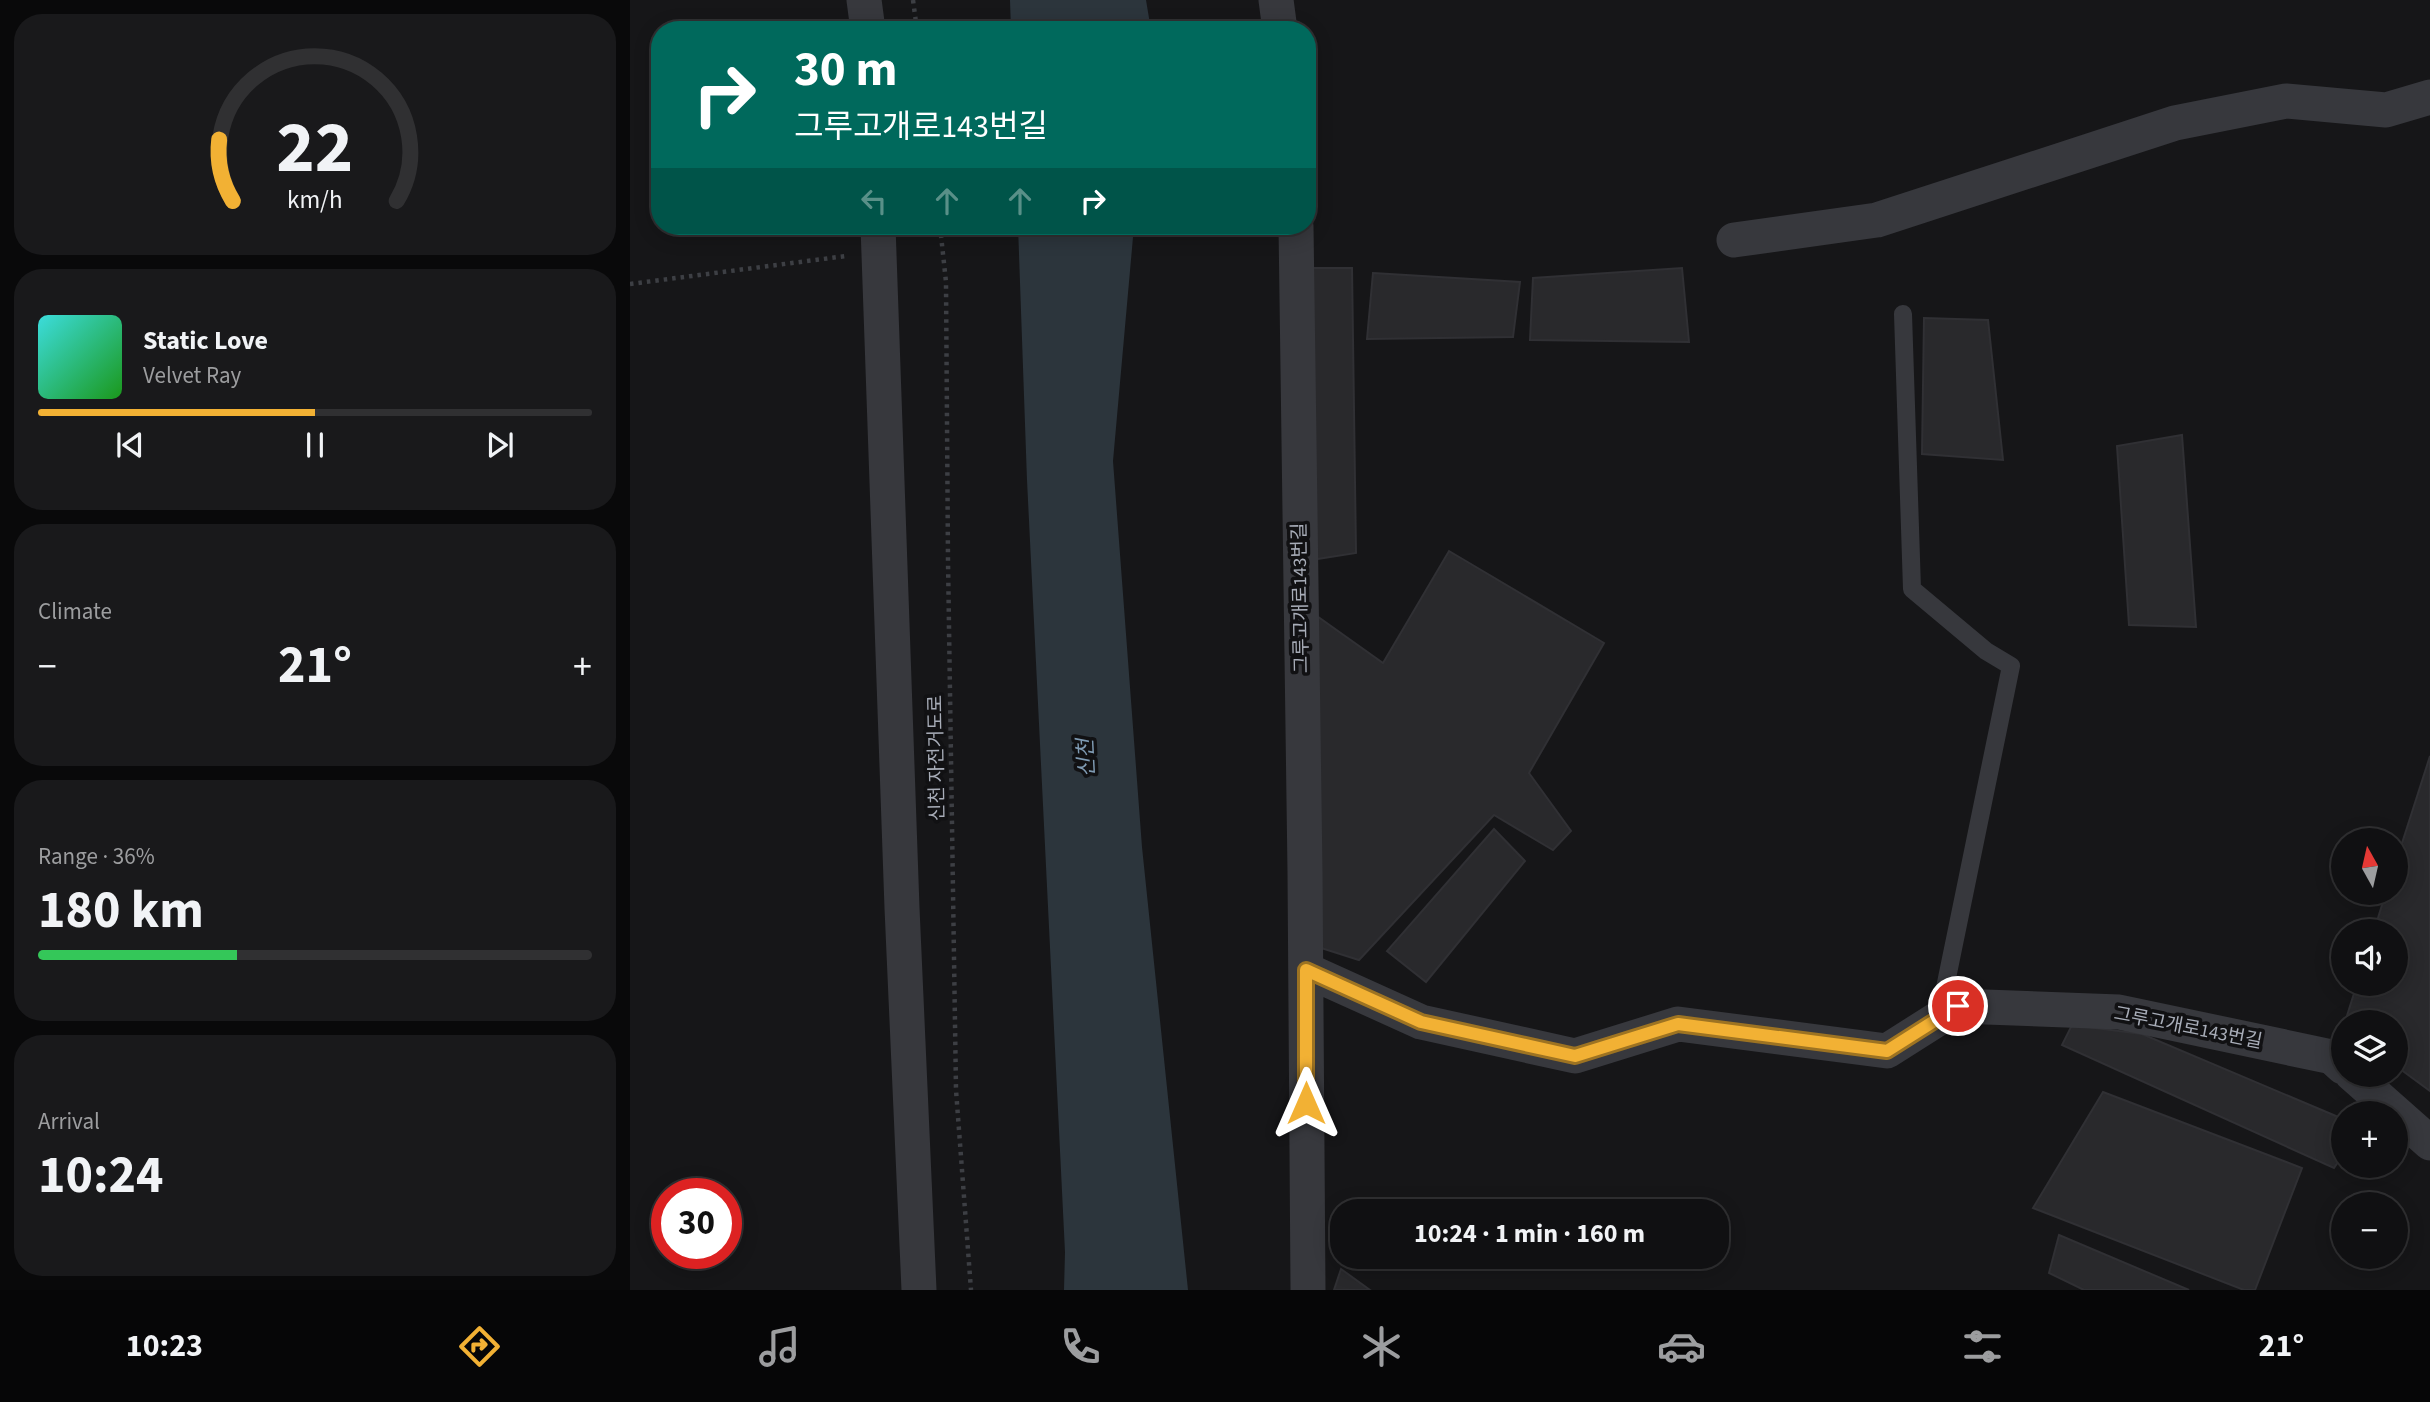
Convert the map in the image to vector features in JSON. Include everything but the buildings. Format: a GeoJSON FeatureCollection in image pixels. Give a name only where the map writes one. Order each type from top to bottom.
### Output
{"type":"FeatureCollection","features":[{"type":"Feature","properties":{"kind":"street"},"geometry":{"type":"LineString","coordinates":[[864,0],[867,21]]}},
{"type":"Feature","properties":{"kind":"street"},"geometry":{"type":"LineString","coordinates":[[1276,0],[1279,21]]}},
{"type":"Feature","properties":{"kind":"street"},"geometry":{"type":"LineString","coordinates":[[1734,240],[1877,220],[2175,123],[2286,101],[2386,110],[2430,97]]}},
{"type":"Feature","properties":{"kind":"street","name":"그루고개로143번길"},"geometry":{"type":"LineString","coordinates":[[1296,235],[1308,1290]]}},
{"type":"Feature","properties":{"kind":"street"},"geometry":{"type":"LineString","coordinates":[[878,239],[919,1290]]}},
{"type":"Feature","properties":{"kind":"street","name":"그루고개로143번길"},"geometry":{"type":"LineString","coordinates":[[1306,970],[1421,1022],[1575,1056],[1678,1024],[1887,1051],[1958,1006],[2119,1012],[2331,1057]]}},
{"type":"Feature","properties":{"kind":"street"},"geometry":{"type":"LineString","coordinates":[[2367,1087],[2430,1143]]}},
{"type":"Feature","properties":{"kind":"lane"},"geometry":{"type":"LineString","coordinates":[[1903,314],[1912,589],[1986,651],[2011,666],[1939,1018]]}},
{"type":"Feature","properties":{"kind":"path"},"geometry":{"type":"LineString","coordinates":[[914,0],[916,21]]}},
{"type":"Feature","properties":{"kind":"path","name":"신천 자전거도로"},"geometry":{"type":"LineString","coordinates":[[941,235],[946,282],[956,1090],[971,1290]]}},
{"type":"Feature","properties":{"kind":"path"},"geometry":{"type":"LineString","coordinates":[[630,284],[878,239]]}},
{"type":"Feature","properties":{"kind":"water"},"geometry":{"type":"Polygon","coordinates":[[[1010,0],[1146,0],[1150,21],[1011,21],[1010,0]]]}},
{"type":"Feature","properties":{"kind":"water","name":"신천"},"geometry":{"type":"Polygon","coordinates":[[[1018,235],[1133,235],[1113,461],[1142,847],[1188,1290],[1064,1290],[1065,1252],[1027,480],[1018,235]]]}},
{"type":"Feature","properties":{"kind":"route"},"geometry":{"type":"LineString","coordinates":[[1306,1103],[1306,970],[1421,1022],[1575,1056],[1678,1024],[1887,1051],[1958,1006]]}}]}
